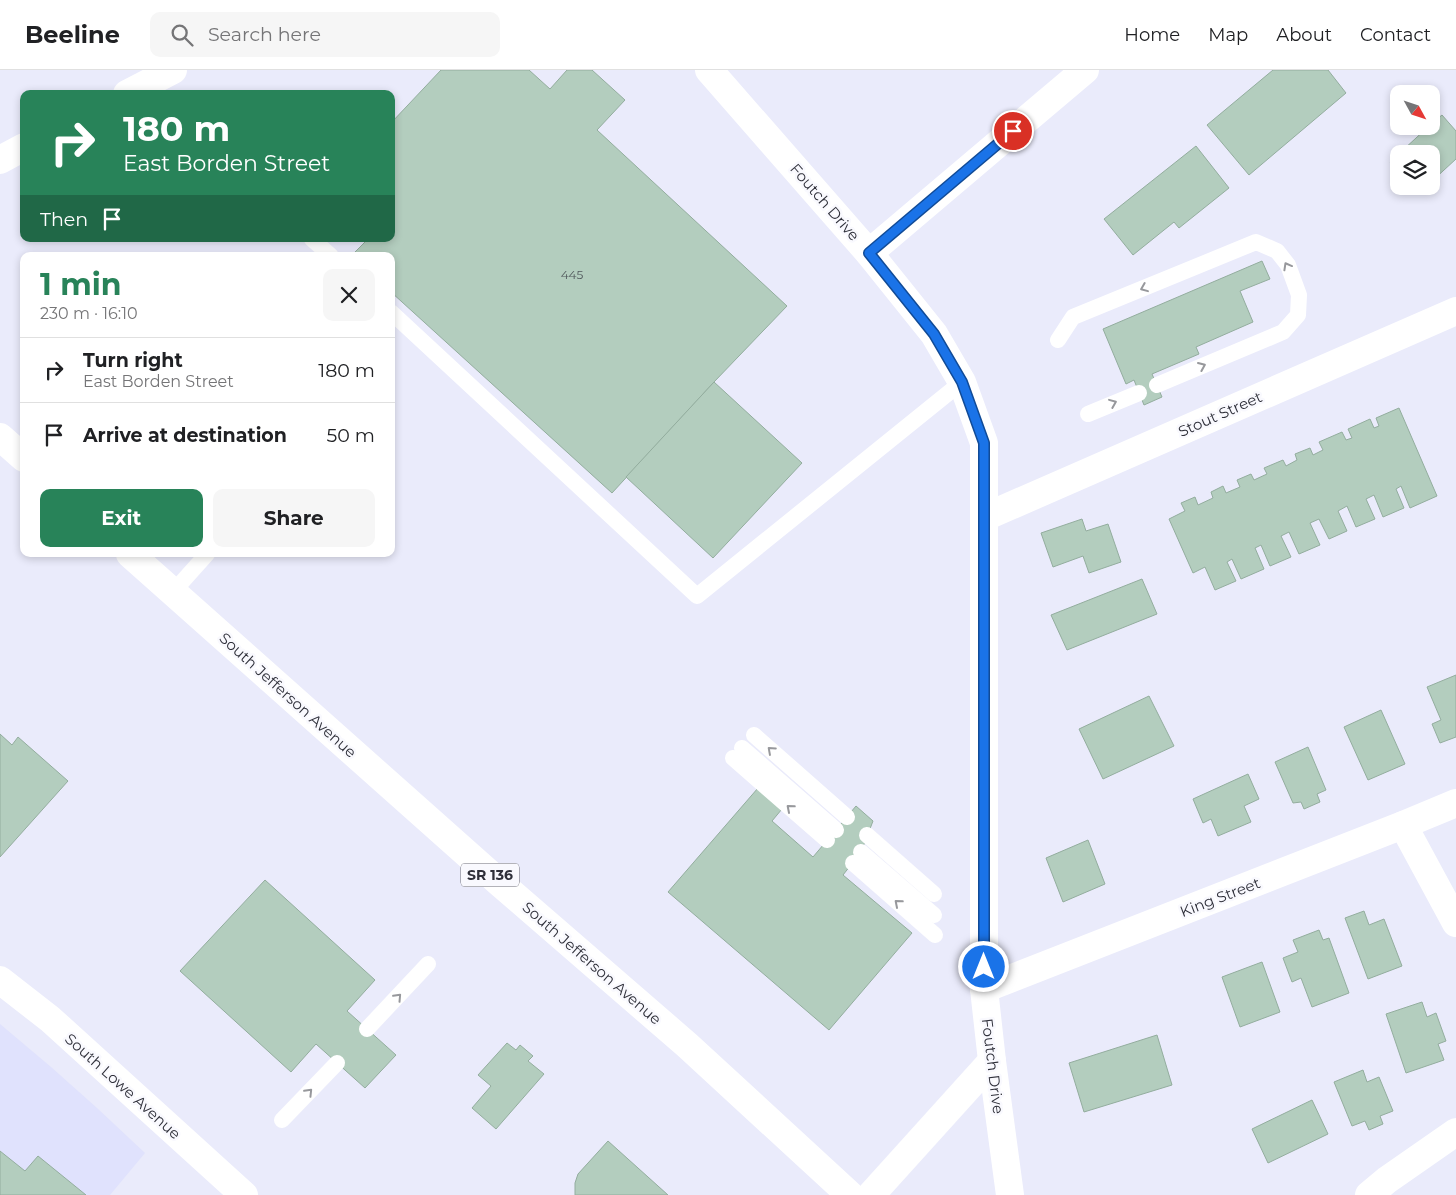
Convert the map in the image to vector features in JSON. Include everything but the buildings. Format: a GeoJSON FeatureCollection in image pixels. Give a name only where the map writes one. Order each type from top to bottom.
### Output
{"type":"FeatureCollection","features":[{"type":"Feature","properties":{"kind":"street","name":"Foutch Drive"},"geometry":{"type":"LineString","coordinates":[[709,70],[869,253],[934,334],[962,382],[984,443],[984,989],[1010,1195]]}},
{"type":"Feature","properties":{"kind":"street"},"geometry":{"type":"LineString","coordinates":[[869,253],[1085,70]]}},
{"type":"Feature","properties":{"kind":"street"},"geometry":{"type":"LineString","coordinates":[[138,90],[164,81]]}},
{"type":"Feature","properties":{"kind":"street"},"geometry":{"type":"LineString","coordinates":[[0,160],[20,150]]}},
{"type":"Feature","properties":{"kind":"street","name":"Stout Street"},"geometry":{"type":"LineString","coordinates":[[985,517],[1456,311]]}},
{"type":"Feature","properties":{"kind":"street"},"geometry":{"type":"LineString","coordinates":[[0,437],[20,454]]}},
{"type":"Feature","properties":{"kind":"street","name":"South Jefferson Avenue"},"geometry":{"type":"LineString","coordinates":[[133,557],[501,884],[687,1045],[850,1195]]}},
{"type":"Feature","properties":{"kind":"street","name":"King Street"},"geometry":{"type":"LineString","coordinates":[[984,989],[1456,803]]}},
{"type":"Feature","properties":{"kind":"street"},"geometry":{"type":"LineString","coordinates":[[1403,825],[1456,924]]}},
{"type":"Feature","properties":{"kind":"street","name":"South Lowe Avenue"},"geometry":{"type":"LineString","coordinates":[[0,980],[55,1024],[244,1195]]}},
{"type":"Feature","properties":{"kind":"street"},"geometry":{"type":"LineString","coordinates":[[871,1195],[992,1061]]}},
{"type":"Feature","properties":{"kind":"street"},"geometry":{"type":"LineString","coordinates":[[1369,1195],[1456,1132]]}},
{"type":"Feature","properties":{"kind":"lane"},"geometry":{"type":"LineString","coordinates":[[315,242],[327,252]]}},
{"type":"Feature","properties":{"kind":"lane"},"geometry":{"type":"LineString","coordinates":[[1058,340],[1074,317],[1256,242],[1277,251],[1288,265],[1299,295],[1298,315],[1283,332],[1157,385]]}},
{"type":"Feature","properties":{"kind":"lane"},"geometry":{"type":"LineString","coordinates":[[395,316],[697,596],[962,382]]}},
{"type":"Feature","properties":{"kind":"lane"},"geometry":{"type":"LineString","coordinates":[[1088,414],[1139,393]]}},
{"type":"Feature","properties":{"kind":"lane"},"geometry":{"type":"LineString","coordinates":[[173,592],[204,557]]}},
{"type":"Feature","properties":{"kind":"lane"},"geometry":{"type":"LineString","coordinates":[[738,753],[836,829],[754,735]]}},
{"type":"Feature","properties":{"kind":"lane"},"geometry":{"type":"LineString","coordinates":[[867,835],[934,894]]}},
{"type":"Feature","properties":{"kind":"lane"},"geometry":{"type":"LineString","coordinates":[[934,915],[857,857],[935,935]]}},
{"type":"Feature","properties":{"kind":"lane"},"geometry":{"type":"LineString","coordinates":[[367,1029],[428,964]]}},
{"type":"Feature","properties":{"kind":"lane"},"geometry":{"type":"LineString","coordinates":[[282,1120],[337,1063]]}},
{"type":"Feature","properties":{"kind":"shaded area"},"geometry":{"type":"Polygon","coordinates":[[[0,1024],[51,1067],[145,1153],[110,1195],[0,1195],[0,1024]]]}},
{"type":"Feature","properties":{"kind":"route"},"geometry":{"type":"LineString","coordinates":[[984,967],[984,443],[962,382],[934,334],[869,253],[1013,131]]}}]}
